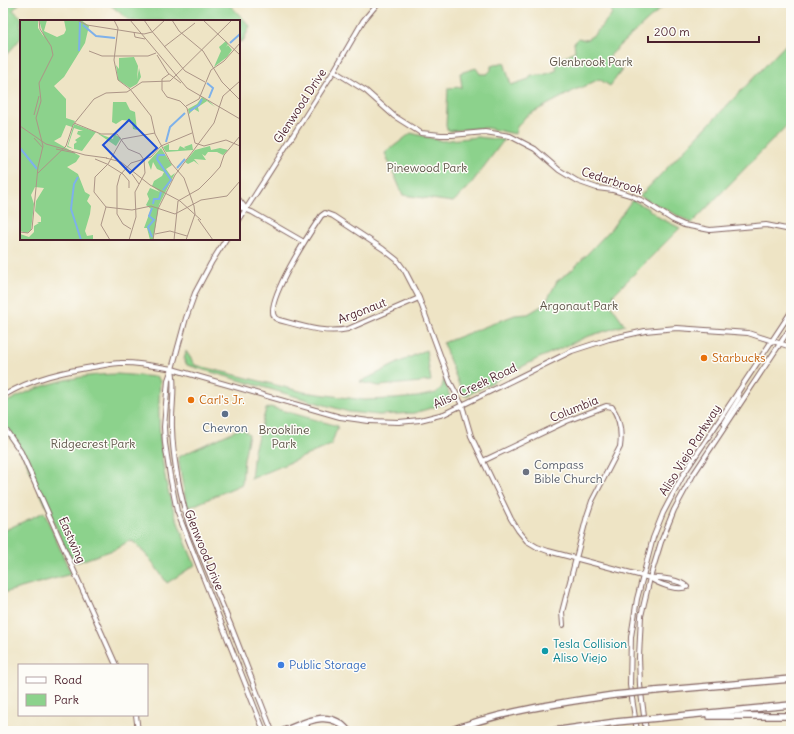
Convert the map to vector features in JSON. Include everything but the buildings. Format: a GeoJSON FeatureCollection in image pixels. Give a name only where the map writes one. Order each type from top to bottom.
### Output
{"type":"FeatureCollection","features":[{"type":"Feature","properties":{"kind":"highway"},"geometry":{"type":"LineString","coordinates":[[449,731],[507,714],[614,695],[791,679]]}},
{"type":"Feature","properties":{"kind":"highway"},"geometry":{"type":"LineString","coordinates":[[553,731],[616,722],[791,705]]}},
{"type":"Feature","properties":{"kind":"highway"},"geometry":{"type":"LineString","coordinates":[[677,716],[791,716]]}},
{"type":"Feature","properties":{"kind":"highway"},"geometry":{"type":"LineString","coordinates":[[284,731],[310,720],[318,719],[332,719],[339,722],[348,731]]}},
{"type":"Feature","properties":{"kind":"highway"},"geometry":{"type":"LineString","coordinates":[[298,731],[305,725],[318,719]]}},
{"type":"Feature","properties":{"kind":"main road","name":"Glenwood Drive"},"geometry":{"type":"LineString","coordinates":[[240,218],[334,71],[363,21],[378,3]]}},
{"type":"Feature","properties":{"kind":"main road","name":"Cedarbrook"},"geometry":{"type":"LineString","coordinates":[[334,71],[366,91],[394,116],[421,133],[452,135],[485,132],[510,136],[536,149],[559,170],[578,181],[597,188],[613,190],[630,195],[645,202],[672,220],[684,225],[710,230],[766,225],[791,230]]}},
{"type":"Feature","properties":{"kind":"main road"},"geometry":{"type":"LineString","coordinates":[[240,201],[246,209]]}},
{"type":"Feature","properties":{"kind":"main road"},"geometry":{"type":"LineString","coordinates":[[240,208],[252,212],[304,242]]}},
{"type":"Feature","properties":{"kind":"main road","name":"Argonaut"},"geometry":{"type":"LineString","coordinates":[[419,298],[350,329],[337,332],[311,328],[276,318],[273,315],[273,309],[280,287],[288,270],[321,216],[324,213],[328,213],[383,248],[396,259],[405,271],[419,298],[450,382],[462,406]]}},
{"type":"Feature","properties":{"kind":"main road","name":"Glenwood Drive"},"geometry":{"type":"LineString","coordinates":[[225,240],[195,293],[186,318],[168,380],[164,427],[167,459],[177,511],[264,731]]}},
{"type":"Feature","properties":{"kind":"main road","name":"Aliso Viejo Parkway"},"geometry":{"type":"LineString","coordinates":[[637,731],[630,685],[630,655],[633,618],[642,576],[653,538],[675,489],[791,312]]}},
{"type":"Feature","properties":{"kind":"main road","name":"Aliso Viejo Parkway"},"geometry":{"type":"LineString","coordinates":[[646,731],[640,685],[639,657],[641,616],[650,578],[663,537],[674,510],[693,474],[791,327]]}},
{"type":"Feature","properties":{"kind":"main road","name":"Aliso Creek Road"},"geometry":{"type":"LineString","coordinates":[[3,396],[29,383],[76,369],[122,363],[153,365],[172,369],[356,420],[385,422],[420,420],[444,414],[462,406],[572,351],[626,334],[663,329],[696,328],[748,333],[791,347]]}},
{"type":"Feature","properties":{"kind":"main road","name":"Glenwood Drive"},"geometry":{"type":"LineString","coordinates":[[172,369],[175,382],[172,428],[174,458],[189,526],[231,626],[272,731]]}},
{"type":"Feature","properties":{"kind":"main road"},"geometry":{"type":"LineString","coordinates":[[725,425],[724,422],[739,398],[738,392]]}},
{"type":"Feature","properties":{"kind":"main road"},"geometry":{"type":"LineString","coordinates":[[462,406],[471,436],[511,519],[523,538],[532,545],[541,549],[650,578],[656,582],[682,589],[687,587],[684,583],[656,577],[650,578]]}},
{"type":"Feature","properties":{"kind":"main road","name":"Columbia"},"geometry":{"type":"LineString","coordinates":[[483,461],[566,421],[606,406],[612,407],[617,415],[621,437],[620,447],[592,501],[562,612],[563,625]]}},
{"type":"Feature","properties":{"kind":"main road","name":"Eastwing"},"geometry":{"type":"LineString","coordinates":[[3,426],[21,452],[116,664]]}},
{"type":"Feature","properties":{"kind":"main road"},"geometry":{"type":"LineString","coordinates":[[136,716],[138,731]]}},
{"type":"Feature","properties":{"kind":"green space"},"geometry":{"type":"Polygon","coordinates":[[[3,3],[20,3],[13,10],[24,20],[20,20],[20,39],[3,59],[3,3]]]}},
{"type":"Feature","properties":{"kind":"green space"},"geometry":{"type":"Polygon","coordinates":[[[108,3],[228,3],[250,26],[243,41],[240,42],[240,20],[129,20],[108,3]]]}},
{"type":"Feature","properties":{"kind":"green space","name":"Glenbrook Park"},"geometry":{"type":"Polygon","coordinates":[[[667,3],[620,45],[610,56],[611,61],[622,70],[610,86],[599,79],[577,89],[526,116],[517,127],[515,134],[487,128],[450,131],[447,129],[448,88],[462,87],[460,73],[476,68],[480,74],[487,74],[491,70],[491,66],[504,62],[511,85],[529,79],[531,75],[541,75],[557,70],[555,62],[575,51],[574,42],[578,38],[586,40],[595,34],[611,15],[611,8],[615,4],[667,3]]]}},
{"type":"Feature","properties":{"kind":"green space"},"geometry":{"type":"Polygon","coordinates":[[[791,39],[791,121],[692,223],[640,196],[791,39]]]}},
{"type":"Feature","properties":{"kind":"green space","name":"Pinewood Park"},"geometry":{"type":"Polygon","coordinates":[[[411,133],[442,141],[477,137],[504,140],[467,189],[453,202],[403,195],[385,153],[411,133]]]}},
{"type":"Feature","properties":{"kind":"green space","name":"Argonaut Park"},"geometry":{"type":"Polygon","coordinates":[[[632,200],[647,208],[660,218],[680,228],[614,294],[611,305],[625,325],[586,337],[537,359],[466,396],[463,395],[443,343],[515,315],[528,314],[545,304],[557,281],[573,269],[611,229],[632,200]]]}},
{"type":"Feature","properties":{"kind":"green space"},"geometry":{"type":"Polygon","coordinates":[[[426,350],[431,381],[379,386],[360,382],[404,360],[426,350]]]}},
{"type":"Feature","properties":{"kind":"green space"},"geometry":{"type":"Polygon","coordinates":[[[186,351],[195,365],[304,392],[364,400],[417,397],[436,393],[442,387],[444,379],[451,400],[448,403],[414,413],[379,415],[349,412],[187,365],[184,360],[186,351]]]}},
{"type":"Feature","properties":{"kind":"green space","name":"Ridgecrest Park"},"geometry":{"type":"Polygon","coordinates":[[[117,374],[157,377],[160,381],[159,427],[164,472],[171,502],[195,565],[167,583],[150,559],[135,543],[131,541],[116,549],[78,562],[71,561],[25,459],[3,425],[3,404],[17,397],[58,382],[87,376],[117,374]]]}},
{"type":"Feature","properties":{"kind":"green space","name":"Brookline Park"},"geometry":{"type":"Polygon","coordinates":[[[270,407],[338,426],[331,445],[251,479],[254,451],[266,409],[270,407]]]}},
{"type":"Feature","properties":{"kind":"green space","name":"Brookline Park"},"geometry":{"type":"Polygon","coordinates":[[[241,428],[249,434],[244,459],[242,484],[188,508],[178,457],[241,428]]]}},
{"type":"Feature","properties":{"kind":"green space"},"geometry":{"type":"Polygon","coordinates":[[[44,512],[71,574],[3,593],[3,531],[44,512]]]}},
{"type":"Feature","properties":{"kind":"place","name":"Starbucks"},"geometry":{"type":"Point","coordinates":[704,358]}},
{"type":"Feature","properties":{"kind":"place","name":"Carl's Jr."},"geometry":{"type":"Point","coordinates":[191,400]}},
{"type":"Feature","properties":{"kind":"place","name":"Chevron"},"geometry":{"type":"Point","coordinates":[225,414]}},
{"type":"Feature","properties":{"kind":"place","name":"Compass Bible Church"},"geometry":{"type":"Point","coordinates":[526,472]}},
{"type":"Feature","properties":{"kind":"place","name":"Tesla Collision Aliso Viejo"},"geometry":{"type":"Point","coordinates":[545,651]}},
{"type":"Feature","properties":{"kind":"place","name":"Public Storage"},"geometry":{"type":"Point","coordinates":[281,665]}}]}
